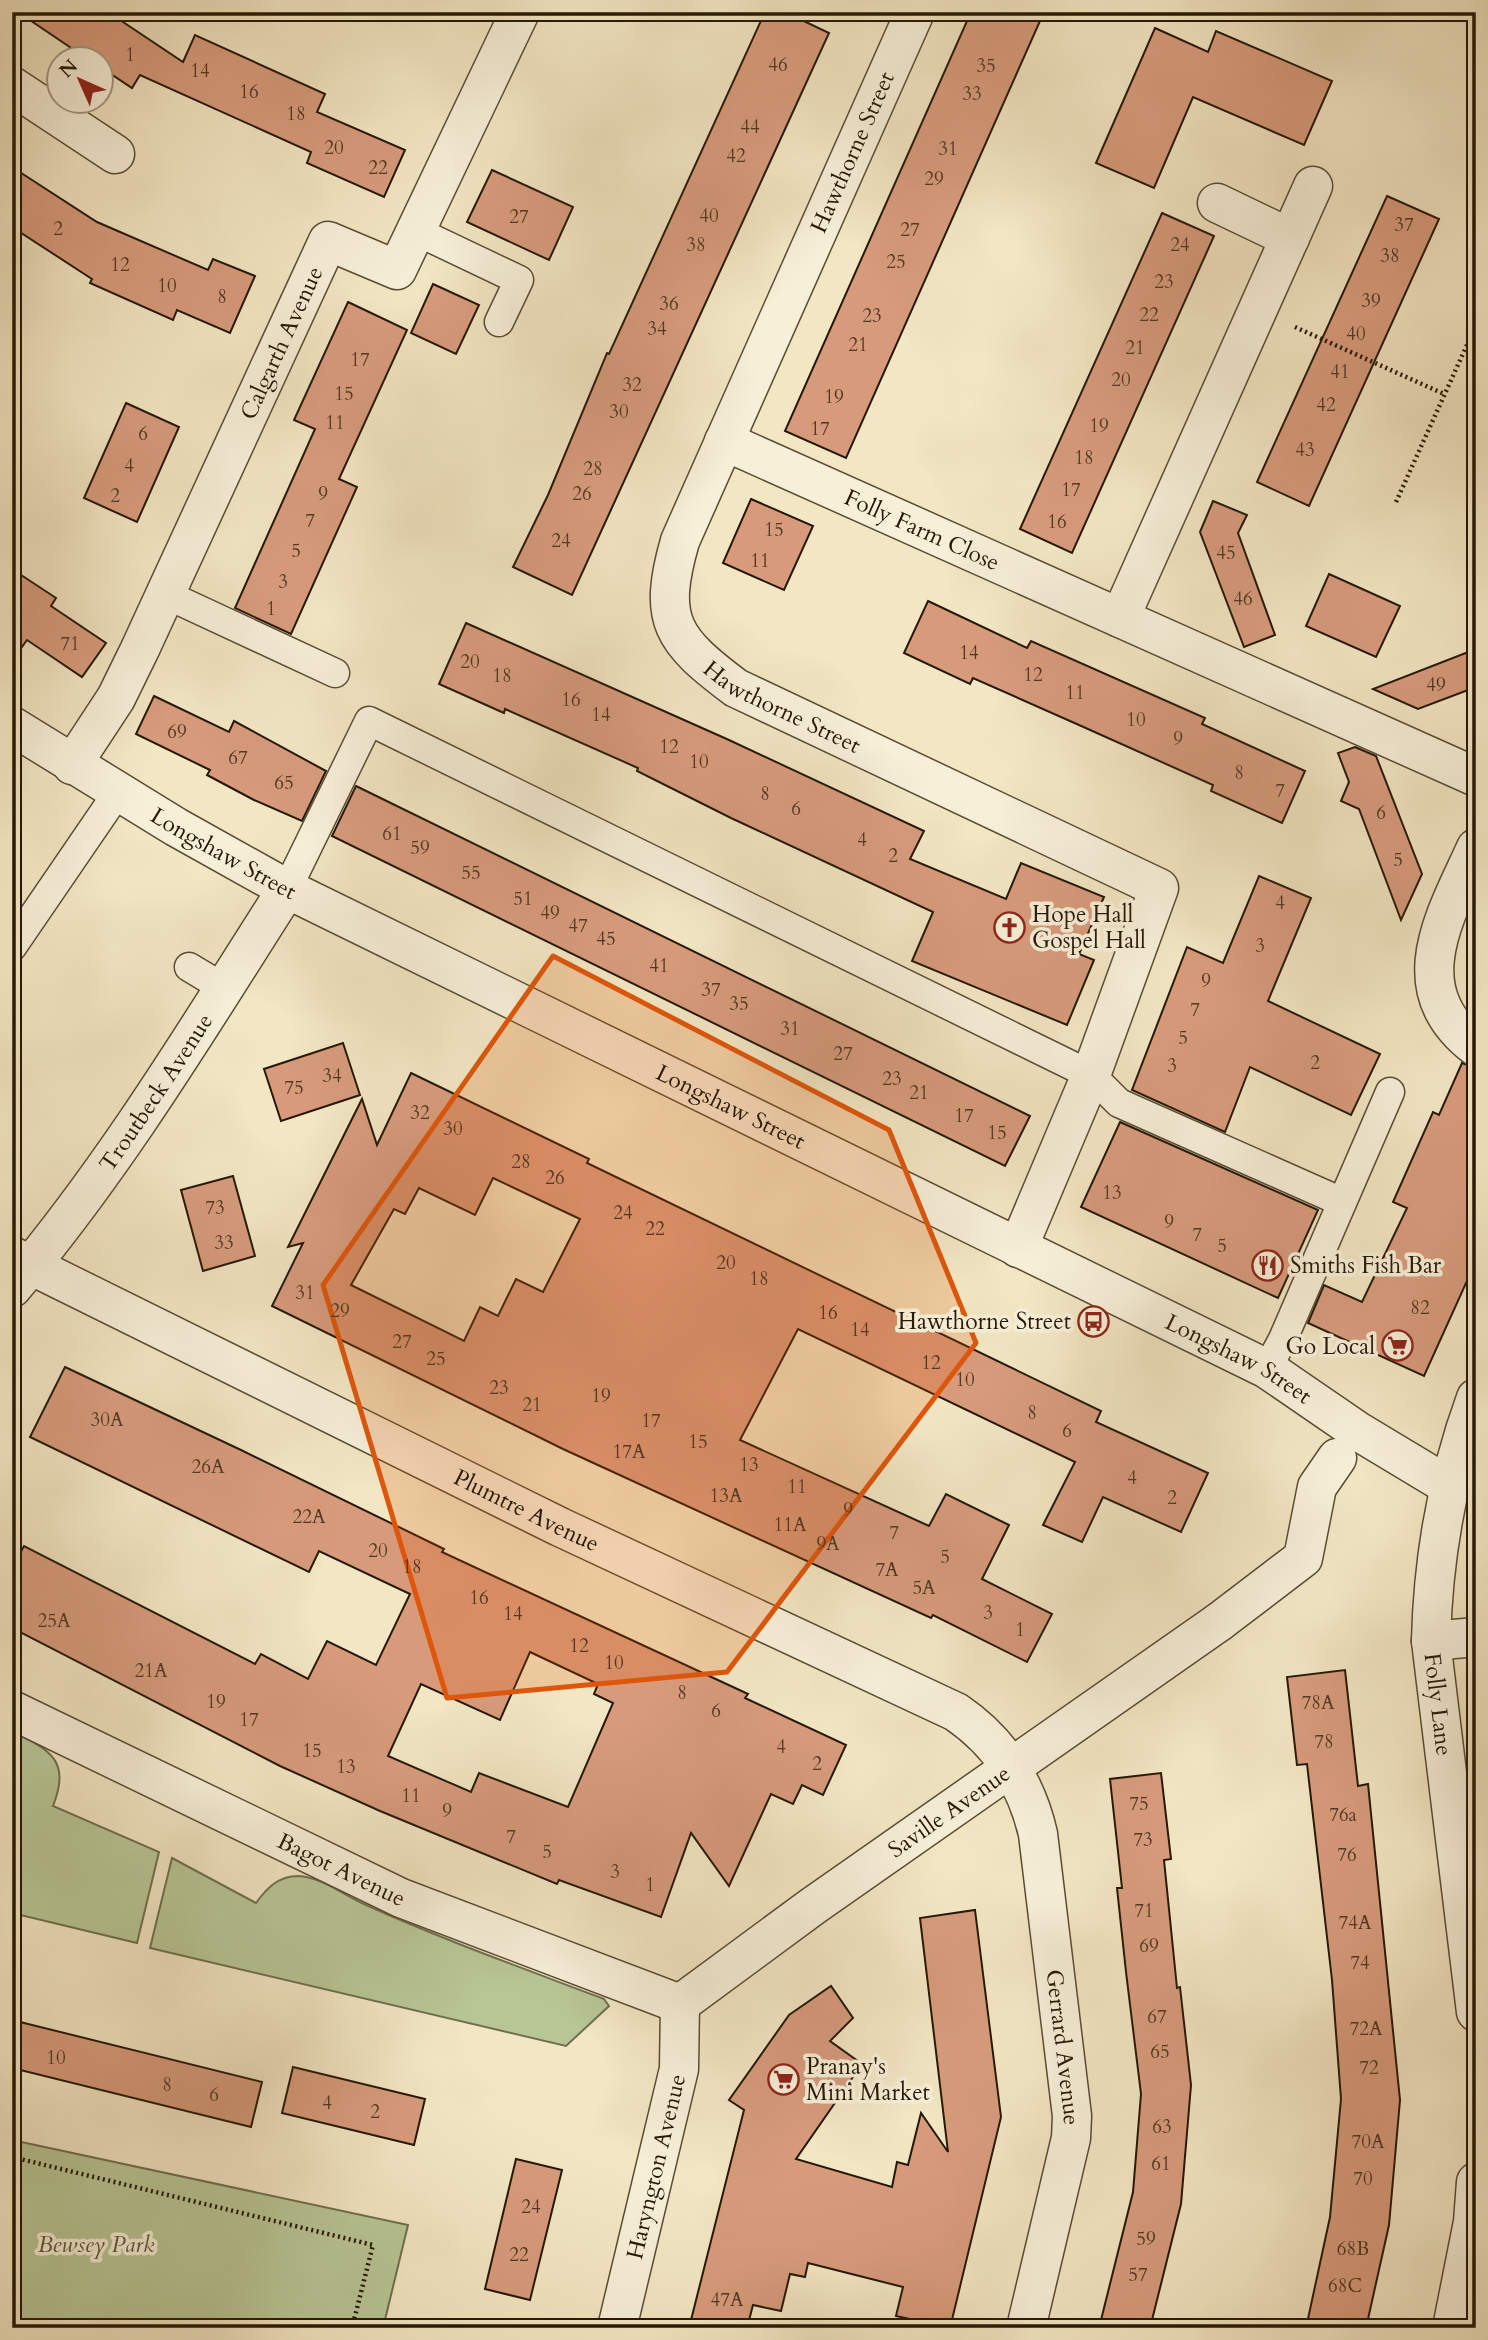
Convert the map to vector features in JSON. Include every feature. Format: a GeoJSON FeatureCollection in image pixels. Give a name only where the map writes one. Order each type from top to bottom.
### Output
{"type":"FeatureCollection","features":[{"type":"Feature","properties":{"kind":"street","name":"Calgarth Avenue"},"geometry":{"type":"LineString","coordinates":[[72,765],[116,698],[328,241],[397,270],[520,12]]}},
{"type":"Feature","properties":{"kind":"street","name":"Hawthorne Street"},"geometry":{"type":"LineString","coordinates":[[915,12],[680,541],[669,579],[669,606],[677,634],[698,659],[736,688],[1159,888],[1091,1075],[1018,1248]]}},
{"type":"Feature","properties":{"kind":"street"},"geometry":{"type":"LineString","coordinates":[[12,86],[116,154]]}},
{"type":"Feature","properties":{"kind":"street"},"geometry":{"type":"LineString","coordinates":[[1120,618],[1313,186]]}},
{"type":"Feature","properties":{"kind":"street"},"geometry":{"type":"LineString","coordinates":[[1217,203],[1290,238]]}},
{"type":"Feature","properties":{"kind":"street","name":"Folly Farm Close"},"geometry":{"type":"LineString","coordinates":[[723,441],[1476,777]]}},
{"type":"Feature","properties":{"kind":"street","name":"Longshaw Street"},"geometry":{"type":"LineString","coordinates":[[12,726],[72,765],[287,889],[1267,1369],[1356,1430],[1449,1486]]}},
{"type":"Feature","properties":{"kind":"street"},"geometry":{"type":"LineString","coordinates":[[1476,848],[1442,922],[1434,946],[1433,971],[1438,996],[1450,1020],[1476,1047]]}},
{"type":"Feature","properties":{"kind":"street","name":"Troutbeck Avenue"},"geometry":{"type":"LineString","coordinates":[[18,1270],[77,1210],[287,889]]}},
{"type":"Feature","properties":{"kind":"street","name":"Plumtre Avenue"},"geometry":{"type":"LineString","coordinates":[[18,1270],[956,1712],[981,1730],[1013,1768]]}},
{"type":"Feature","properties":{"kind":"street","name":"Folly Lane"},"geometry":{"type":"LineString","coordinates":[[1476,1398],[1449,1486],[1432,1587],[1431,1641],[1436,1704],[1476,2012]]}},
{"type":"Feature","properties":{"kind":"street","name":"Saville Avenue"},"geometry":{"type":"LineString","coordinates":[[680,2004],[813,1906],[1219,1622],[1303,1558],[1317,1487],[1336,1458]]}},
{"type":"Feature","properties":{"kind":"street"},"geometry":{"type":"LineString","coordinates":[[1431,1641],[1476,1637]]}},
{"type":"Feature","properties":{"kind":"street","name":"Bagot Avenue"},"geometry":{"type":"LineString","coordinates":[[12,1710],[401,1898],[680,2004]]}},
{"type":"Feature","properties":{"kind":"street","name":"Gerrard Avenue"},"geometry":{"type":"LineString","coordinates":[[1013,1768],[1031,1806],[1038,1834],[1072,2116],[1071,2138],[1026,2328]]}},
{"type":"Feature","properties":{"kind":"street","name":"Haryngton Avenue"},"geometry":{"type":"LineString","coordinates":[[617,2328],[679,2068],[680,2004]]}},
{"type":"Feature","properties":{"kind":"street"},"geometry":{"type":"LineString","coordinates":[[1452,2328],[1473,2222],[1476,2182]]}},
{"type":"Feature","properties":{"kind":"lane"},"geometry":{"type":"LineString","coordinates":[[416,231],[519,280],[499,322]]}},
{"type":"Feature","properties":{"kind":"lane"},"geometry":{"type":"LineString","coordinates":[[165,594],[335,673]]}},
{"type":"Feature","properties":{"kind":"lane"},"geometry":{"type":"LineString","coordinates":[[287,889],[369,721],[1091,1075],[1119,1103],[1342,1202]]}},
{"type":"Feature","properties":{"kind":"lane"},"geometry":{"type":"LineString","coordinates":[[12,947],[118,792]]}},
{"type":"Feature","properties":{"kind":"lane"},"geometry":{"type":"LineString","coordinates":[[189,967],[224,988]]}},
{"type":"Feature","properties":{"kind":"lane"},"geometry":{"type":"LineString","coordinates":[[1267,1369],[1390,1092]]}},
{"type":"Feature","properties":{"kind":"path"},"geometry":{"type":"LineString","coordinates":[[1258,310],[1444,394]]}},
{"type":"Feature","properties":{"kind":"path"},"geometry":{"type":"LineString","coordinates":[[1396,502],[1476,325]]}},
{"type":"Feature","properties":{"kind":"path"},"geometry":{"type":"LineString","coordinates":[[12,2157],[373,2245],[352,2328]]}},
{"type":"Feature","properties":{"kind":"highlighted area"},"geometry":{"type":"Polygon","coordinates":[[[553,956],[889,1130],[976,1343],[727,1672],[447,1698],[323,1285],[553,956]]]}},
{"type":"Feature","properties":{"kind":"green space"},"geometry":{"type":"Polygon","coordinates":[[[12,1731],[37,1744],[54,1758],[60,1778],[53,1806],[159,1852],[137,1943],[12,1913],[12,1731]]]}},
{"type":"Feature","properties":{"kind":"green space"},"geometry":{"type":"Polygon","coordinates":[[[172,1858],[256,1903],[268,1888],[284,1878],[298,1876],[316,1880],[425,1930],[604,1999],[609,2006],[566,2046],[150,1948],[172,1858]]]}},
{"type":"Feature","properties":{"kind":"green space","name":"Bewsey Park"},"geometry":{"type":"Polygon","coordinates":[[[12,2140],[408,2225],[383,2328],[12,2328],[12,2140]]]}},
{"type":"Feature","properties":{"kind":"building"},"geometry":{"type":"Polygon","coordinates":[[[18,12],[108,12],[183,62],[195,35],[325,94],[317,112],[405,150],[384,197],[307,163],[311,152],[140,75],[132,88],[116,77],[116,46],[68,46],[18,12]]]}},
{"type":"Feature","properties":{"kind":"building"},"geometry":{"type":"Polygon","coordinates":[[[765,12],[785,12],[829,33],[572,595],[513,567],[548,495],[607,353],[609,354],[765,12]]]}},
{"type":"Feature","properties":{"kind":"building"},"geometry":{"type":"Polygon","coordinates":[[[971,12],[1044,12],[846,458],[785,431],[971,12]]]}},
{"type":"Feature","properties":{"kind":"building"},"geometry":{"type":"Polygon","coordinates":[[[1155,28],[1208,52],[1216,31],[1332,81],[1304,145],[1193,97],[1154,188],[1096,163],[1155,28]]]}},
{"type":"Feature","properties":{"kind":"building"},"geometry":{"type":"Polygon","coordinates":[[[12,167],[97,222],[208,270],[213,259],[255,276],[230,333],[177,310],[173,320],[90,283],[92,279],[12,227],[12,167]]]}},
{"type":"Feature","properties":{"kind":"building"},"geometry":{"type":"Polygon","coordinates":[[[492,170],[573,207],[549,260],[467,222],[492,170]]]}},
{"type":"Feature","properties":{"kind":"building"},"geometry":{"type":"Polygon","coordinates":[[[1387,196],[1439,219],[1309,506],[1257,482],[1387,196]]]}},
{"type":"Feature","properties":{"kind":"building"},"geometry":{"type":"Polygon","coordinates":[[[1162,213],[1214,236],[1072,553],[1020,529],[1162,213]]]}},
{"type":"Feature","properties":{"kind":"building"},"geometry":{"type":"Polygon","coordinates":[[[433,284],[479,305],[456,354],[411,333],[433,284]]]}},
{"type":"Feature","properties":{"kind":"building"},"geometry":{"type":"Polygon","coordinates":[[[348,302],[407,330],[339,479],[357,487],[291,634],[235,608],[315,429],[294,420],[348,302]]]}},
{"type":"Feature","properties":{"kind":"building"},"geometry":{"type":"Polygon","coordinates":[[[126,403],[179,427],[137,522],[84,498],[126,403]]]}},
{"type":"Feature","properties":{"kind":"building"},"geometry":{"type":"Polygon","coordinates":[[[751,499],[813,526],[784,590],[723,563],[751,499]]]}},
{"type":"Feature","properties":{"kind":"building"},"geometry":{"type":"Polygon","coordinates":[[[1213,501],[1247,515],[1238,533],[1275,635],[1244,647],[1200,532],[1213,501]]]}},
{"type":"Feature","properties":{"kind":"building"},"geometry":{"type":"Polygon","coordinates":[[[12,569],[56,598],[51,606],[106,643],[82,677],[27,640],[12,661],[12,569]]]}},
{"type":"Feature","properties":{"kind":"building"},"geometry":{"type":"Polygon","coordinates":[[[1329,574],[1400,606],[1376,657],[1306,626],[1329,574]]]}},
{"type":"Feature","properties":{"kind":"building"},"geometry":{"type":"Polygon","coordinates":[[[928,601],[1027,648],[1031,641],[1205,718],[1202,724],[1305,771],[1282,823],[1211,791],[1213,785],[973,678],[970,684],[904,653],[928,601]]]}},
{"type":"Feature","properties":{"kind":"building"},"geometry":{"type":"Polygon","coordinates":[[[466,623],[729,740],[924,831],[910,859],[1006,899],[1021,863],[1104,897],[1079,954],[1094,960],[1067,1025],[912,961],[933,912],[731,818],[637,771],[638,768],[505,709],[504,713],[439,684],[466,623]]]}},
{"type":"Feature","properties":{"kind":"building"},"geometry":{"type":"Polygon","coordinates":[[[1476,649],[1476,687],[1418,709],[1373,689],[1476,649]]]}},
{"type":"Feature","properties":{"kind":"building"},"geometry":{"type":"Polygon","coordinates":[[[154,696],[229,732],[234,721],[326,771],[302,821],[254,800],[207,775],[210,770],[136,734],[154,696]]]}},
{"type":"Feature","properties":{"kind":"building"},"geometry":{"type":"Polygon","coordinates":[[[1355,747],[1376,756],[1422,874],[1401,920],[1359,809],[1341,801],[1349,782],[1338,753],[1355,747]]]}},
{"type":"Feature","properties":{"kind":"building"},"geometry":{"type":"Polygon","coordinates":[[[356,786],[1030,1116],[1005,1166],[332,836],[356,786]]]}},
{"type":"Feature","properties":{"kind":"building"},"geometry":{"type":"Polygon","coordinates":[[[1259,876],[1311,898],[1268,1001],[1380,1054],[1351,1115],[1250,1067],[1225,1132],[1132,1090],[1187,947],[1223,963],[1259,876]]]}},
{"type":"Feature","properties":{"kind":"building"},"geometry":{"type":"Polygon","coordinates":[[[343,1043],[360,1095],[281,1121],[264,1069],[343,1043]]]}},
{"type":"Feature","properties":{"kind":"building"},"geometry":{"type":"Polygon","coordinates":[[[1462,1063],[1476,1068],[1476,1261],[1424,1376],[1308,1323],[1324,1285],[1362,1302],[1407,1208],[1393,1202],[1433,1112],[1439,1115],[1462,1063]]]}},
{"type":"Feature","properties":{"kind":"building"},"geometry":{"type":"Polygon","coordinates":[[[411,1073],[589,1159],[587,1163],[1101,1411],[1096,1422],[1208,1473],[1181,1532],[1103,1497],[1082,1542],[1043,1525],[1075,1462],[798,1329],[740,1440],[929,1526],[946,1494],[1009,1525],[982,1579],[1052,1614],[1027,1662],[933,1615],[931,1618],[563,1449],[272,1306],[303,1243],[288,1247],[362,1099],[377,1145],[411,1073]],[[493,1178],[475,1215],[419,1188],[405,1214],[394,1209],[351,1285],[464,1341],[480,1307],[498,1316],[516,1279],[543,1292],[580,1219],[493,1178]]]}},
{"type":"Feature","properties":{"kind":"building"},"geometry":{"type":"Polygon","coordinates":[[[1120,1122],[1318,1210],[1278,1298],[1081,1207],[1120,1122]]]}},
{"type":"Feature","properties":{"kind":"building"},"geometry":{"type":"Polygon","coordinates":[[[233,1176],[255,1256],[203,1271],[181,1190],[233,1176]]]}},
{"type":"Feature","properties":{"kind":"building"},"geometry":{"type":"Polygon","coordinates":[[[65,1367],[444,1549],[442,1552],[748,1694],[745,1698],[846,1745],[823,1795],[802,1785],[793,1804],[771,1794],[729,1886],[691,1833],[661,1917],[559,1880],[557,1884],[380,1811],[280,1766],[12,1628],[12,1568],[24,1546],[255,1664],[261,1654],[308,1679],[327,1641],[376,1665],[410,1594],[319,1551],[309,1572],[30,1437],[65,1367]],[[530,1652],[500,1720],[421,1684],[388,1756],[471,1792],[479,1773],[568,1807],[613,1703],[594,1694],[598,1684],[530,1652]]]}},
{"type":"Feature","properties":{"kind":"building"},"geometry":{"type":"Polygon","coordinates":[[[1345,1670],[1358,1786],[1368,1784],[1400,2100],[1389,2225],[1366,2328],[1306,2328],[1330,2217],[1341,2099],[1332,1980],[1307,1764],[1297,1765],[1287,1677],[1345,1670]]]}},
{"type":"Feature","properties":{"kind":"building"},"geometry":{"type":"Polygon","coordinates":[[[1161,1773],[1171,1859],[1164,1860],[1177,1988],[1180,1987],[1191,2085],[1181,2204],[1150,2328],[1099,2328],[1133,2192],[1141,2094],[1117,1888],[1122,1888],[1110,1779],[1161,1773]]]}},
{"type":"Feature","properties":{"kind":"building"},"geometry":{"type":"Polygon","coordinates":[[[975,1910],[1001,2117],[950,2328],[896,2316],[903,2287],[808,2263],[805,2277],[790,2274],[781,2311],[753,2305],[747,2328],[689,2328],[744,2110],[729,2100],[789,2015],[831,1986],[853,2018],[830,2041],[862,2064],[796,2159],[892,2187],[897,2162],[908,2165],[921,2113],[948,2152],[920,1918],[975,1910]]]}},
{"type":"Feature","properties":{"kind":"building"},"geometry":{"type":"Polygon","coordinates":[[[12,2020],[262,2082],[251,2127],[12,2068],[12,2020]]]}},
{"type":"Feature","properties":{"kind":"building"},"geometry":{"type":"Polygon","coordinates":[[[293,2067],[425,2099],[414,2145],[282,2113],[293,2067]]]}},
{"type":"Feature","properties":{"kind":"building"},"geometry":{"type":"Polygon","coordinates":[[[516,2159],[562,2170],[530,2300],[485,2289],[516,2159]]]}},
{"type":"Feature","properties":{"kind":"place","name":"Hope Hall Gospel Hall"},"geometry":{"type":"Point","coordinates":[1009,927]}},
{"type":"Feature","properties":{"kind":"place","name":"Smiths Fish Bar"},"geometry":{"type":"Point","coordinates":[1267,1265]}},
{"type":"Feature","properties":{"kind":"place","name":"Hawthorne Street"},"geometry":{"type":"Point","coordinates":[1094,1321]}},
{"type":"Feature","properties":{"kind":"place","name":"Go Local"},"geometry":{"type":"Point","coordinates":[1398,1346]}},
{"type":"Feature","properties":{"kind":"place","name":"Pranay's Mini Market"},"geometry":{"type":"Point","coordinates":[783,2079]}}]}
